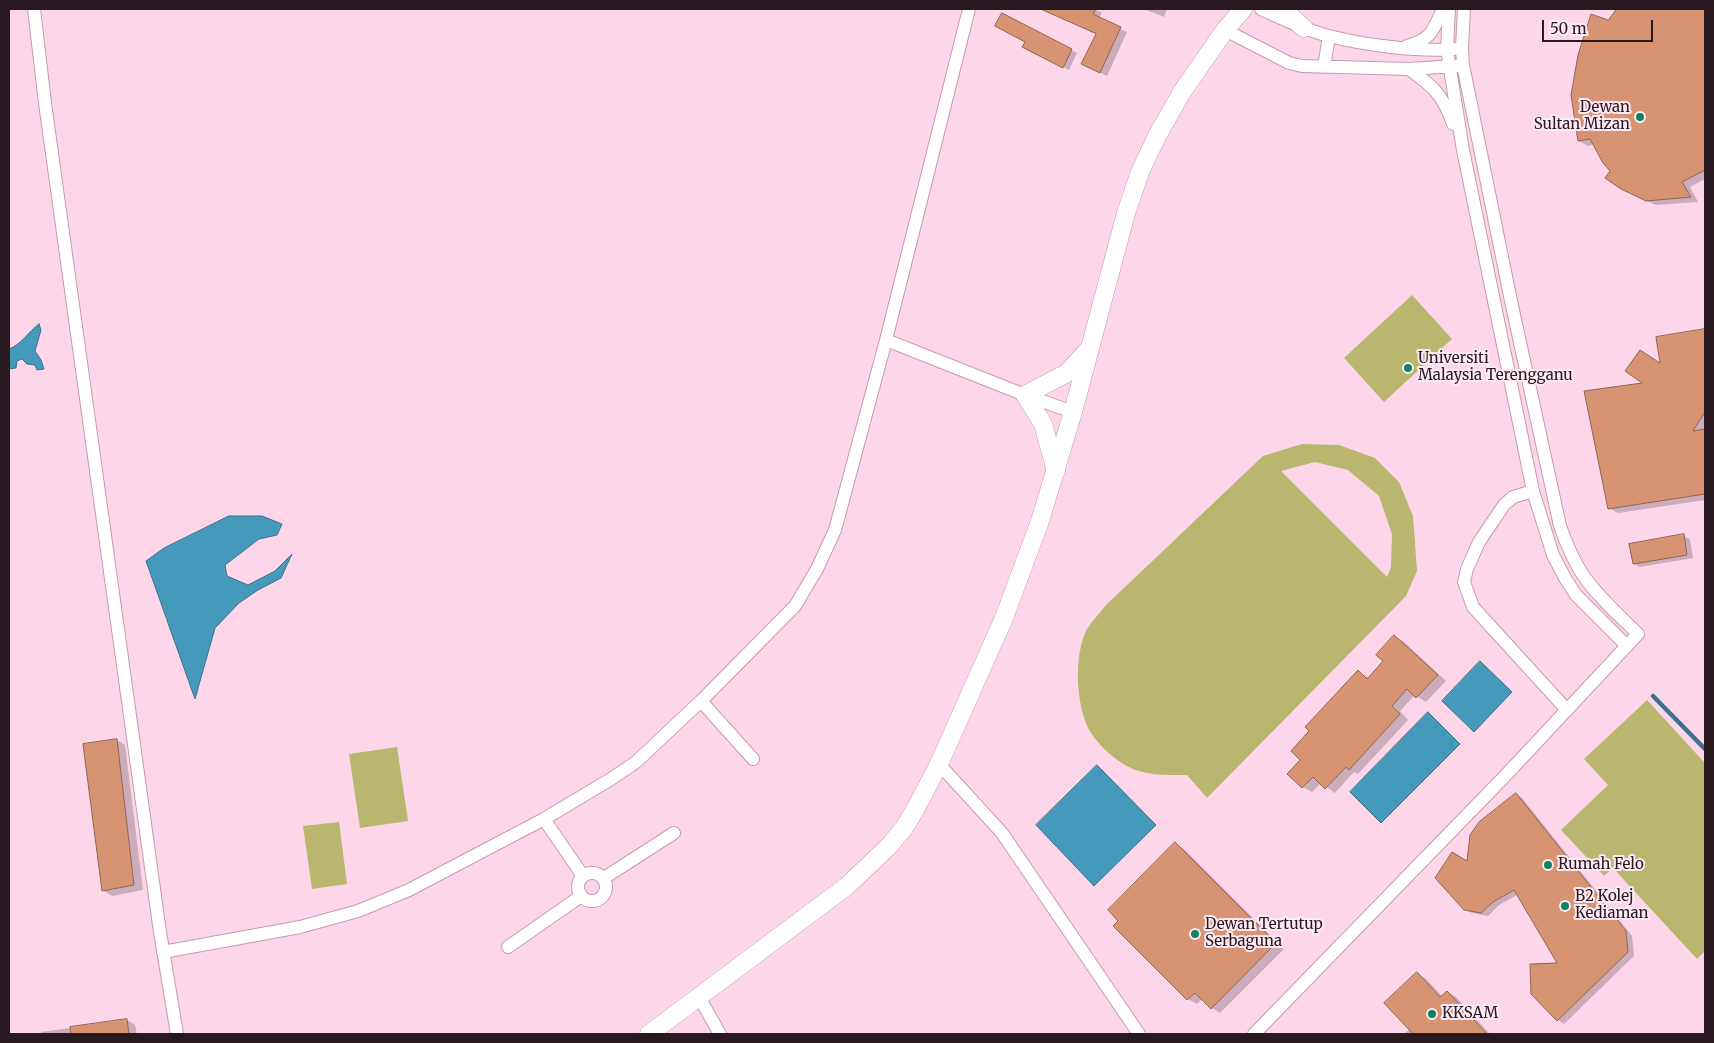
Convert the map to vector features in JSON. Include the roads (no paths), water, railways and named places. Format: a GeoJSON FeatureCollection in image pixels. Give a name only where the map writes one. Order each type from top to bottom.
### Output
{"type":"FeatureCollection","features":[{"type":"Feature","properties":{"kind":"main road"},"geometry":{"type":"LineString","coordinates":[[649,1034],[847,886],[889,846],[904,828],[939,764],[1004,618],[1040,521],[1073,412],[1126,213],[1140,172],[1157,136],[1182,92],[1225,30],[1243,9]]}},
{"type":"Feature","properties":{"kind":"main road"},"geometry":{"type":"LineString","coordinates":[[1282,9],[1304,28]]}},
{"type":"Feature","properties":{"kind":"main road"},"geometry":{"type":"LineString","coordinates":[[1056,471],[1043,424],[1025,395],[1068,373],[1091,347]]}},
{"type":"Feature","properties":{"kind":"street"},"geometry":{"type":"LineString","coordinates":[[34,9],[45,103],[163,952],[177,1034]]}},
{"type":"Feature","properties":{"kind":"street"},"geometry":{"type":"LineString","coordinates":[[163,952],[300,927],[358,911],[409,890],[544,819],[611,780],[636,762],[701,701],[795,606],[817,569],[835,530],[886,340],[970,9]]}},
{"type":"Feature","properties":{"kind":"street"},"geometry":{"type":"LineString","coordinates":[[1261,9],[1304,28],[1329,36],[1397,48],[1447,50],[1462,48]]}},
{"type":"Feature","properties":{"kind":"street"},"geometry":{"type":"LineString","coordinates":[[1397,48],[1416,43],[1432,34],[1443,9]]}},
{"type":"Feature","properties":{"kind":"street"},"geometry":{"type":"LineString","coordinates":[[1449,9],[1447,50],[1463,150],[1533,491],[1553,555],[1564,578],[1576,595],[1627,646]]}},
{"type":"Feature","properties":{"kind":"street"},"geometry":{"type":"LineString","coordinates":[[1254,1034],[1505,776],[1638,634],[1582,574],[1560,526],[1511,301],[1463,65],[1464,9]]}},
{"type":"Feature","properties":{"kind":"street"},"geometry":{"type":"LineString","coordinates":[[1225,30],[1289,63],[1302,66],[1409,69],[1463,65]]}},
{"type":"Feature","properties":{"kind":"street"},"geometry":{"type":"LineString","coordinates":[[1324,67],[1329,36]]}},
{"type":"Feature","properties":{"kind":"street"},"geometry":{"type":"LineString","coordinates":[[1409,69],[1430,84],[1439,95],[1448,110],[1463,150]]}},
{"type":"Feature","properties":{"kind":"street"},"geometry":{"type":"LineString","coordinates":[[886,340],[1073,412]]}},
{"type":"Feature","properties":{"kind":"street"},"geometry":{"type":"LineString","coordinates":[[1533,491],[1513,498],[1504,505],[1481,538],[1467,569],[1464,582],[1473,607],[1567,710]]}},
{"type":"Feature","properties":{"kind":"street"},"geometry":{"type":"LineString","coordinates":[[701,701],[753,759]]}},
{"type":"Feature","properties":{"kind":"street"},"geometry":{"type":"LineString","coordinates":[[939,764],[1002,833],[1139,1034]]}},
{"type":"Feature","properties":{"kind":"street"},"geometry":{"type":"LineString","coordinates":[[544,819],[583,876]]}},
{"type":"Feature","properties":{"kind":"street"},"geometry":{"type":"LineString","coordinates":[[604,878],[674,833]]}},
{"type":"Feature","properties":{"kind":"street"},"geometry":{"type":"LineString","coordinates":[[594,873],[604,878],[607,889],[601,899],[590,902],[580,896],[578,885],[583,876],[594,873]]}},
{"type":"Feature","properties":{"kind":"street"},"geometry":{"type":"LineString","coordinates":[[508,947],[580,896]]}},
{"type":"Feature","properties":{"kind":"street"},"geometry":{"type":"LineString","coordinates":[[699,997],[720,1034]]}},
{"type":"Feature","properties":{"kind":"water"},"geometry":{"type":"Polygon","coordinates":[[[39,324],[41,330],[35,351],[44,369],[37,370],[35,365],[27,364],[22,359],[17,361],[16,368],[9,369],[9,349],[18,344],[39,324]]]}},
{"type":"Feature","properties":{"kind":"water"},"geometry":{"type":"Polygon","coordinates":[[[229,516],[262,516],[282,524],[277,535],[259,539],[225,565],[227,576],[248,585],[275,571],[292,554],[281,578],[239,603],[215,628],[195,699],[146,561],[164,548],[229,516]]]}},
{"type":"Feature","properties":{"kind":"water"},"geometry":{"type":"Polygon","coordinates":[[[1480,661],[1512,692],[1474,732],[1442,701],[1480,661]]]}},
{"type":"Feature","properties":{"kind":"water"},"geometry":{"type":"Polygon","coordinates":[[[1428,712],[1460,744],[1381,823],[1350,792],[1428,712]]]}},
{"type":"Feature","properties":{"kind":"water"},"geometry":{"type":"Polygon","coordinates":[[[1097,765],[1156,825],[1094,886],[1036,825],[1097,765]]]}},
{"type":"Feature","properties":{"kind":"waterway"},"geometry":{"type":"LineString","coordinates":[[1653,696],[1705,749]]}},
{"type":"Feature","properties":{"kind":"place","name":"Dewan Sultan Mizan"},"geometry":{"type":"Point","coordinates":[1640,117]}},
{"type":"Feature","properties":{"kind":"place","name":"Universiti Malaysia Terengganu"},"geometry":{"type":"Point","coordinates":[1408,368]}},
{"type":"Feature","properties":{"kind":"place","name":"Rumah Felo"},"geometry":{"type":"Point","coordinates":[1548,865]}},
{"type":"Feature","properties":{"kind":"place","name":"B2 Kolej Kediaman"},"geometry":{"type":"Point","coordinates":[1565,906]}},
{"type":"Feature","properties":{"kind":"place","name":"Dewan Tertutup Serbaguna"},"geometry":{"type":"Point","coordinates":[1195,934]}},
{"type":"Feature","properties":{"kind":"place","name":"KKSAM"},"geometry":{"type":"Point","coordinates":[1432,1014]}}]}
